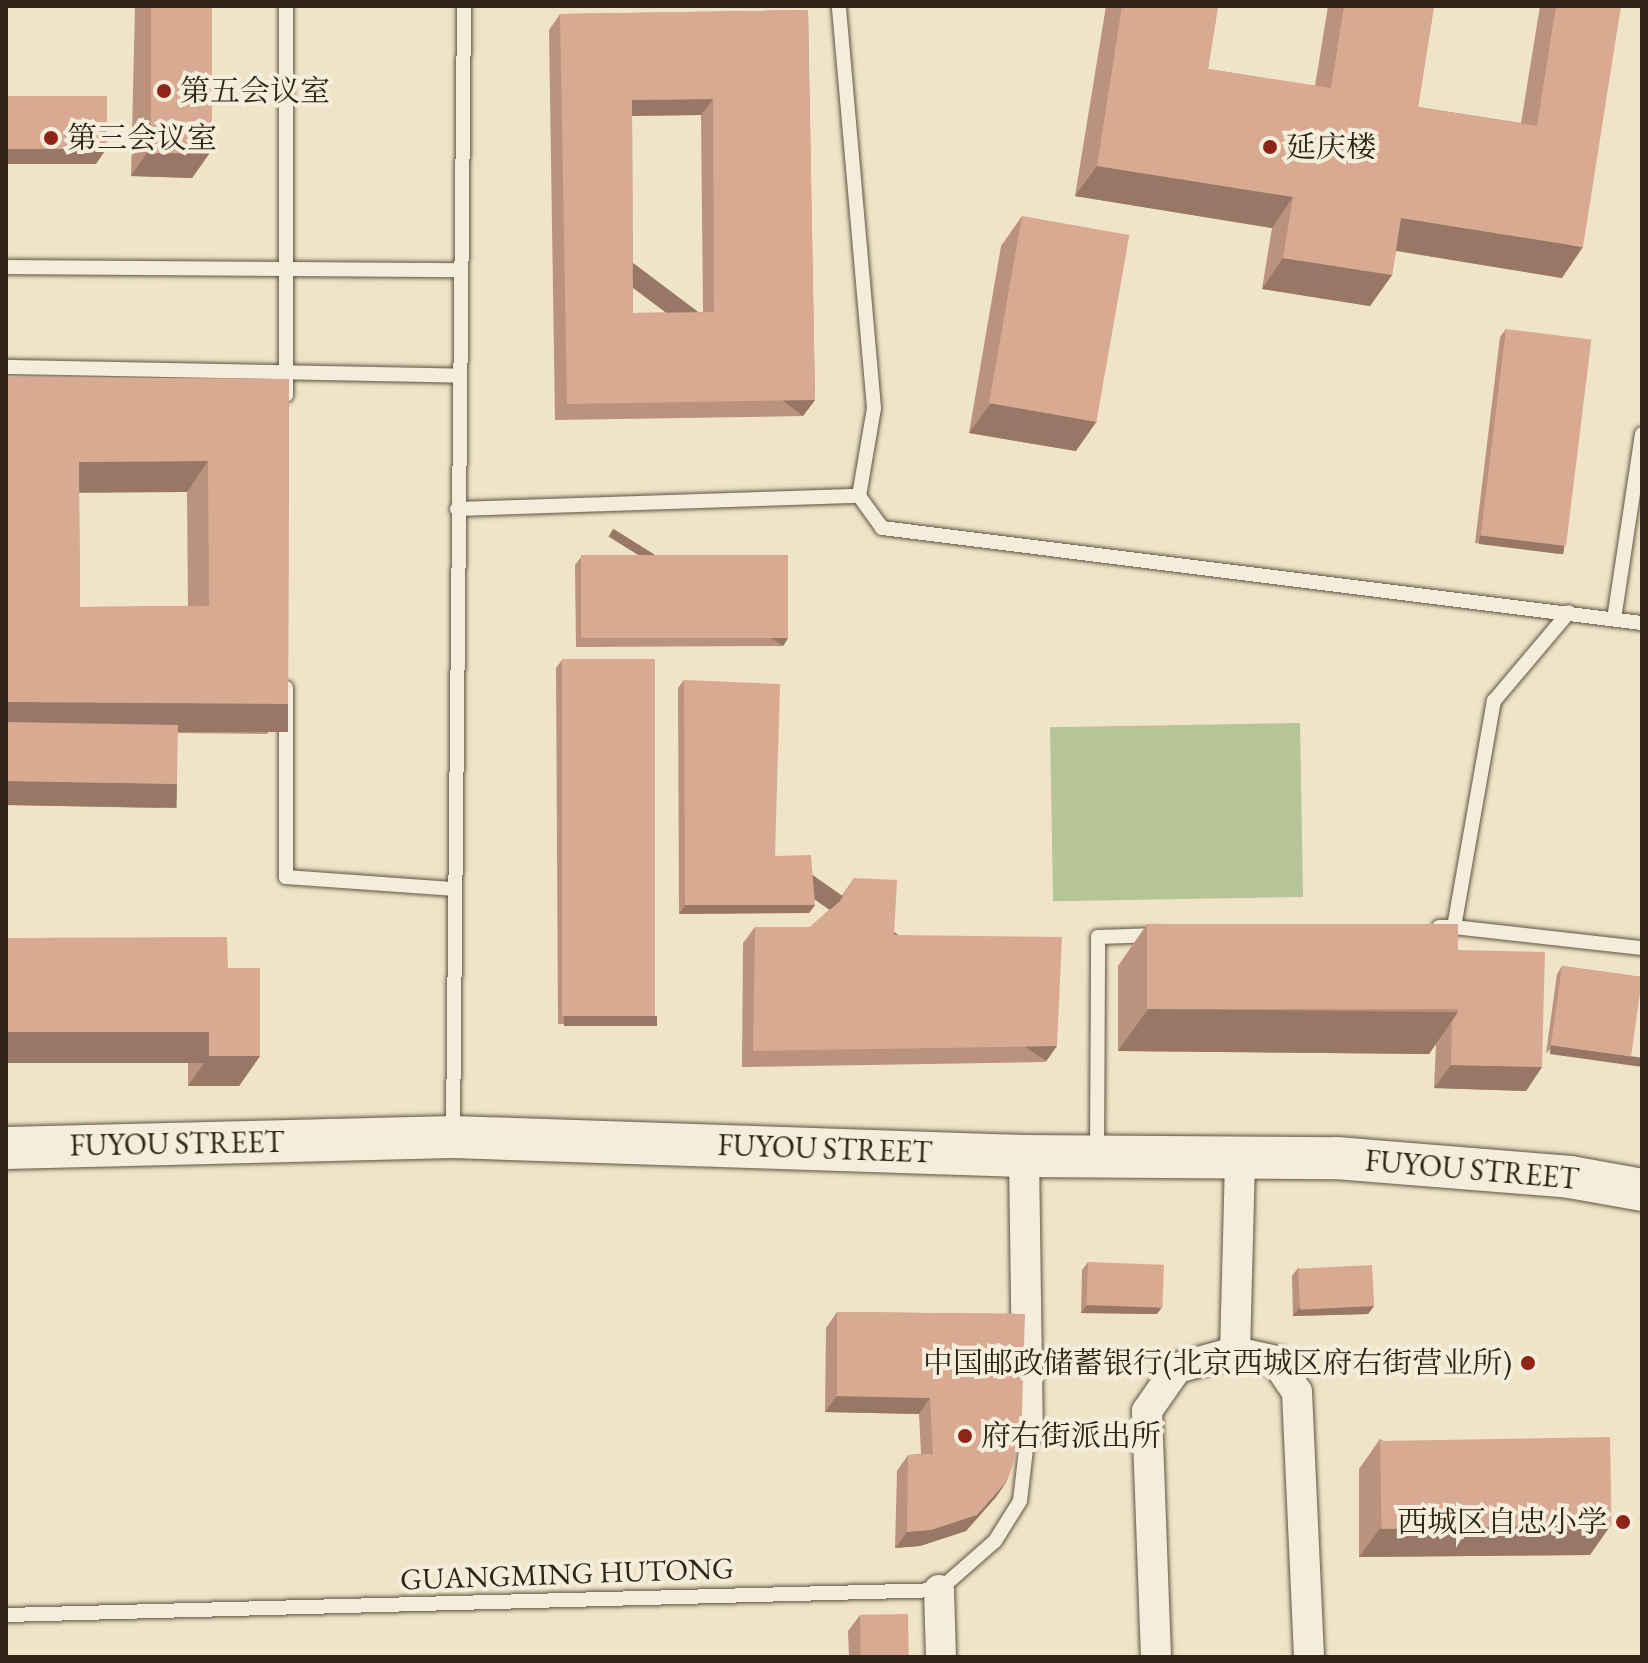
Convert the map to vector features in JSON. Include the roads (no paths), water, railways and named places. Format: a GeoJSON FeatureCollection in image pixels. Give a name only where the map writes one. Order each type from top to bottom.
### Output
{"type":"FeatureCollection","features":[{"type":"Feature","properties":{"kind":"main road","name":"FUYOU STREET"},"geometry":{"type":"LineString","coordinates":[[6,1148],[453,1137],[1024,1156],[1336,1158],[1554,1175],[1642,1190]]}},
{"type":"Feature","properties":{"kind":"street"},"geometry":{"type":"LineString","coordinates":[[1024,1156],[1028,1432]]}},
{"type":"Feature","properties":{"kind":"street"},"geometry":{"type":"LineString","coordinates":[[1235,1352],[1240,1157]]}},
{"type":"Feature","properties":{"kind":"street"},"geometry":{"type":"LineString","coordinates":[[1156,1657],[1147,1411],[1177,1368],[1235,1352],[1276,1361],[1297,1392],[1309,1657]]}},
{"type":"Feature","properties":{"kind":"street"},"geometry":{"type":"LineString","coordinates":[[939,1590],[941,1657]]}},
{"type":"Feature","properties":{"kind":"lane"},"geometry":{"type":"LineString","coordinates":[[286,6],[286,419]]}},
{"type":"Feature","properties":{"kind":"lane"},"geometry":{"type":"LineString","coordinates":[[453,1137],[452,889],[464,6]]}},
{"type":"Feature","properties":{"kind":"lane"},"geometry":{"type":"LineString","coordinates":[[839,6],[874,408],[859,496],[882,528],[1642,623]]}},
{"type":"Feature","properties":{"kind":"lane"},"geometry":{"type":"LineString","coordinates":[[6,267],[460,270]]}},
{"type":"Feature","properties":{"kind":"lane"},"geometry":{"type":"LineString","coordinates":[[6,367],[459,376]]}},
{"type":"Feature","properties":{"kind":"lane"},"geometry":{"type":"LineString","coordinates":[[1614,619],[1642,434]]}},
{"type":"Feature","properties":{"kind":"lane"},"geometry":{"type":"LineString","coordinates":[[457,509],[859,496]]}},
{"type":"Feature","properties":{"kind":"lane"},"geometry":{"type":"LineString","coordinates":[[1454,927],[1494,701],[1569,612]]}},
{"type":"Feature","properties":{"kind":"lane"},"geometry":{"type":"LineString","coordinates":[[286,672],[286,877],[452,889]]}},
{"type":"Feature","properties":{"kind":"lane"},"geometry":{"type":"LineString","coordinates":[[1423,928],[1454,927],[1642,948]]}},
{"type":"Feature","properties":{"kind":"lane"},"geometry":{"type":"LineString","coordinates":[[1097,1156],[1098,937],[1175,934]]}},
{"type":"Feature","properties":{"kind":"lane"},"geometry":{"type":"LineString","coordinates":[[939,1590],[995,1541],[1020,1501],[1028,1432]]}},
{"type":"Feature","properties":{"kind":"lane","name":"GUANGMING HUTONG"},"geometry":{"type":"LineString","coordinates":[[6,1615],[939,1590]]}},
{"type":"Feature","properties":{"kind":"place","name":"第五会议室"},"geometry":{"type":"Point","coordinates":[164,91]}},
{"type":"Feature","properties":{"kind":"place","name":"第三会议室"},"geometry":{"type":"Point","coordinates":[51,138]}},
{"type":"Feature","properties":{"kind":"place","name":"延庆楼"},"geometry":{"type":"Point","coordinates":[1270,147]}},
{"type":"Feature","properties":{"kind":"place","name":"中国邮政储蓄银行(北京西城区府右街营业所)"},"geometry":{"type":"Point","coordinates":[1528,1363]}},
{"type":"Feature","properties":{"kind":"place","name":"府右街派出所"},"geometry":{"type":"Point","coordinates":[965,1436]}},
{"type":"Feature","properties":{"kind":"place","name":"西城区自忠小学"},"geometry":{"type":"Point","coordinates":[1623,1522]}}]}
